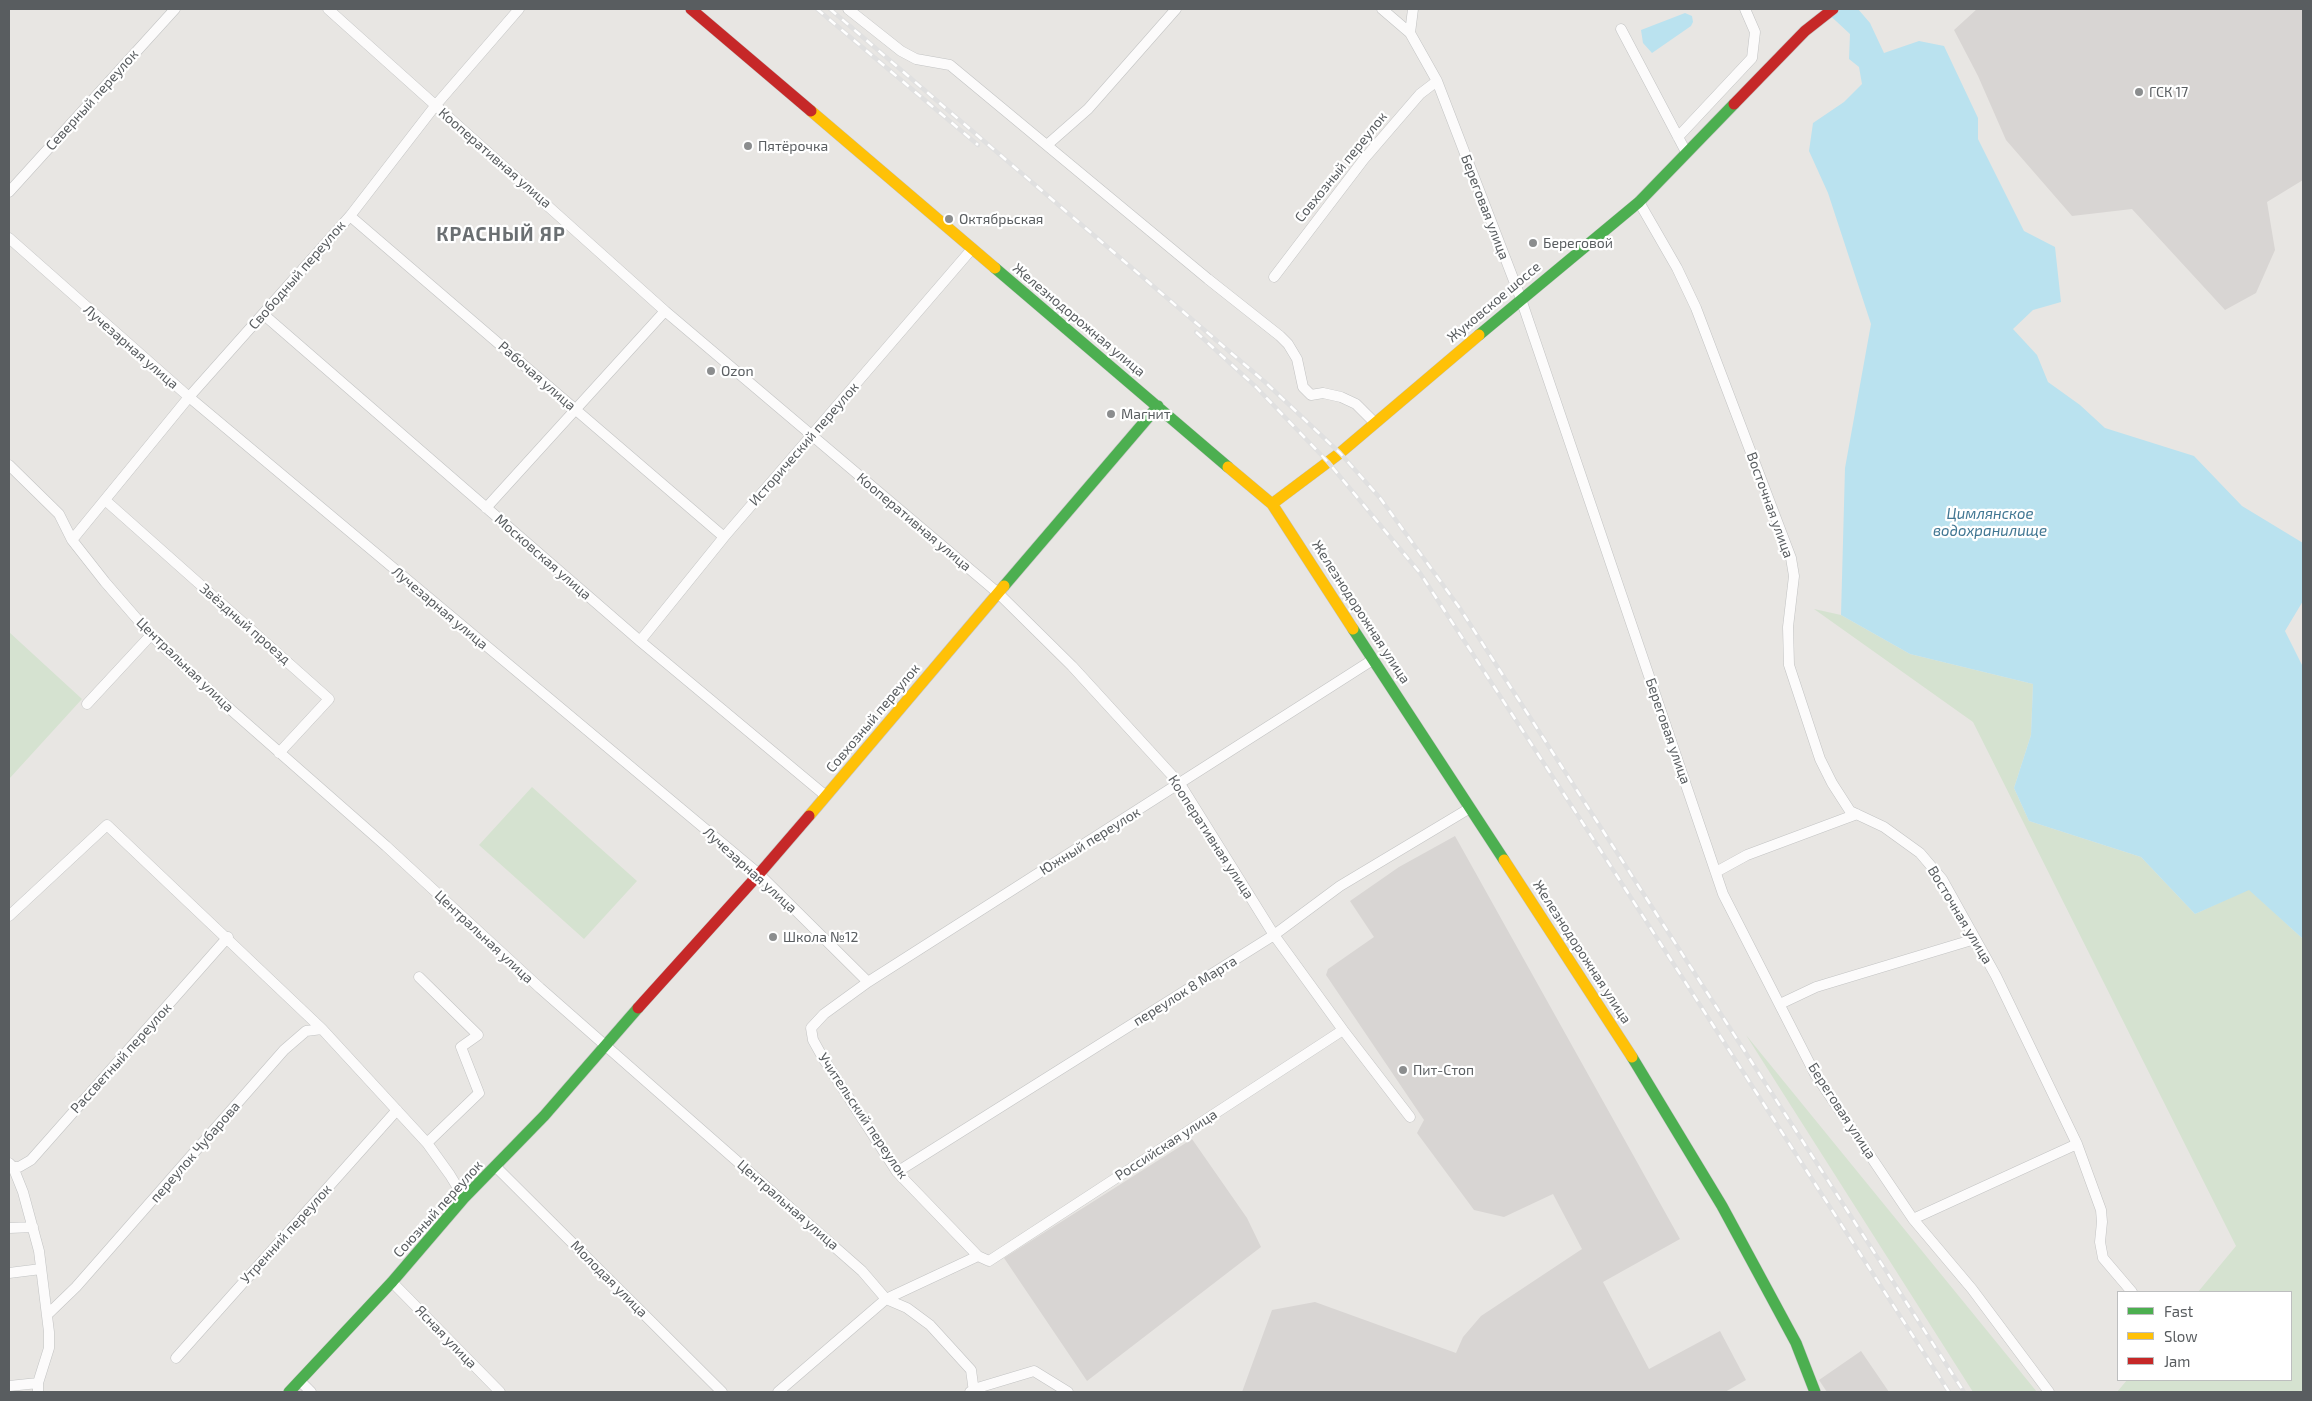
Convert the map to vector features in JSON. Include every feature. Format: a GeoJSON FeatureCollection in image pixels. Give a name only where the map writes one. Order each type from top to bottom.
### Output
{"type":"FeatureCollection","features":[{"type":"Feature","properties":{"kind":"main road","name":"Железнодорожная улица"},"geometry":{"type":"LineString","coordinates":[[690,9],[971,250],[1272,504],[1625,1045],[1722,1206],[1796,1343],[1815,1392]]}},
{"type":"Feature","properties":{"kind":"main road","name":"Жуковское шоссе"},"geometry":{"type":"LineString","coordinates":[[1272,504],[1340,453],[1374,422],[1638,202],[1805,31],[1832,9]]}},
{"type":"Feature","properties":{"kind":"main road","name":"Совхозный переулок"},"geometry":{"type":"LineString","coordinates":[[606,1044],[759,874],[1158,406]]}},
{"type":"Feature","properties":{"kind":"main road","name":"Союзный переулок"},"geometry":{"type":"LineString","coordinates":[[290,1392],[448,1220],[464,1198],[544,1116],[606,1044]]}},
{"type":"Feature","properties":{"kind":"street","name":"Северный переулок"},"geometry":{"type":"LineString","coordinates":[[9,192],[175,9]]}},
{"type":"Feature","properties":{"kind":"street","name":"Кооперативная улица"},"geometry":{"type":"LineString","coordinates":[[328,9],[665,311],[998,592],[1072,666],[1180,784],[1274,936],[1342,1030],[1410,1117]]}},
{"type":"Feature","properties":{"kind":"street","name":"Свободный переулок"},"geometry":{"type":"LineString","coordinates":[[72,540],[189,397],[350,216],[435,106],[519,9]]}},
{"type":"Feature","properties":{"kind":"street"},"geometry":{"type":"LineString","coordinates":[[848,9],[901,51],[916,59],[950,65],[1208,279],[1280,336],[1288,344],[1297,359],[1303,387],[1311,394],[1323,393],[1341,397],[1356,404],[1374,422]]}},
{"type":"Feature","properties":{"kind":"street"},"geometry":{"type":"LineString","coordinates":[[1047,145],[1088,109],[1176,9]]}},
{"type":"Feature","properties":{"kind":"street"},"geometry":{"type":"LineString","coordinates":[[1382,9],[1410,33]]}},
{"type":"Feature","properties":{"kind":"street"},"geometry":{"type":"LineString","coordinates":[[1410,33],[1413,9]]}},
{"type":"Feature","properties":{"kind":"street"},"geometry":{"type":"LineString","coordinates":[[1678,137],[1752,58],[1755,32],[1745,9]]}},
{"type":"Feature","properties":{"kind":"street"},"geometry":{"type":"LineString","coordinates":[[1621,29],[1686,152]]}},
{"type":"Feature","properties":{"kind":"street","name":"Береговая улица"},"geometry":{"type":"LineString","coordinates":[[1410,33],[1437,81],[1521,299],[1723,894],[1815,1074],[1913,1219],[1972,1289],[2049,1392]]}},
{"type":"Feature","properties":{"kind":"street","name":"Совхозный переулок"},"geometry":{"type":"LineString","coordinates":[[1274,277],[1364,159],[1420,94],[1437,81]]}},
{"type":"Feature","properties":{"kind":"street","name":"Восточная улица"},"geometry":{"type":"LineString","coordinates":[[1638,202],[1676,268],[1696,308],[1791,558],[1794,576],[1788,627],[1789,665],[1820,759],[1832,783],[1850,811],[1884,827],[1928,861],[1942,879],[1996,976],[2076,1144],[2100,1210],[2102,1222],[2100,1242],[2103,1258],[2131,1291]]}},
{"type":"Feature","properties":{"kind":"street","name":"Рабочая улица"},"geometry":{"type":"LineString","coordinates":[[350,216],[724,537]]}},
{"type":"Feature","properties":{"kind":"street","name":"Лучезарная улица"},"geometry":{"type":"LineString","coordinates":[[9,238],[189,397],[759,874],[868,982]]}},
{"type":"Feature","properties":{"kind":"street","name":"Исторический переулок"},"geometry":{"type":"LineString","coordinates":[[640,640],[724,537],[971,250]]}},
{"type":"Feature","properties":{"kind":"street"},"geometry":{"type":"LineString","coordinates":[[486,508],[665,311]]}},
{"type":"Feature","properties":{"kind":"street","name":"Московская улица"},"geometry":{"type":"LineString","coordinates":[[263,314],[640,640],[826,796]]}},
{"type":"Feature","properties":{"kind":"street","name":"Центральная улица"},"geometry":{"type":"LineString","coordinates":[[9,465],[59,514],[72,540],[151,635],[540,988],[606,1044],[862,1271],[886,1300],[907,1308],[930,1325],[971,1370],[973,1391]]}},
{"type":"Feature","properties":{"kind":"street","name":"Звёздный проезд"},"geometry":{"type":"LineString","coordinates":[[105,500],[330,699],[279,753]]}},
{"type":"Feature","properties":{"kind":"street"},"geometry":{"type":"LineString","coordinates":[[87,704],[151,635]]}},
{"type":"Feature","properties":{"kind":"street","name":"Южный переулок"},"geometry":{"type":"LineString","coordinates":[[811,1028],[824,1014],[868,982],[1374,659]]}},
{"type":"Feature","properties":{"kind":"street","name":"переулок 8 Марта"},"geometry":{"type":"LineString","coordinates":[[897,1172],[1274,936],[1340,886],[1470,808]]}},
{"type":"Feature","properties":{"kind":"street"},"geometry":{"type":"LineString","coordinates":[[1716,872],[1747,855],[1857,814]]}},
{"type":"Feature","properties":{"kind":"street"},"geometry":{"type":"LineString","coordinates":[[9,916],[107,825],[228,937],[322,1029],[427,1143],[464,1198]]}},
{"type":"Feature","properties":{"kind":"street","name":"Рассветный переулок"},"geometry":{"type":"LineString","coordinates":[[11,1165],[19,1167],[31,1160],[228,937]]}},
{"type":"Feature","properties":{"kind":"street"},"geometry":{"type":"LineString","coordinates":[[1780,1004],[1816,987],[1975,939]]}},
{"type":"Feature","properties":{"kind":"street"},"geometry":{"type":"LineString","coordinates":[[419,977],[478,1035],[461,1047],[479,1093],[427,1143]]}},
{"type":"Feature","properties":{"kind":"street","name":"Учительский переулок"},"geometry":{"type":"LineString","coordinates":[[811,1028],[813,1040],[823,1058],[897,1172],[978,1256],[988,1261]]}},
{"type":"Feature","properties":{"kind":"street","name":"переулок Чубарова"},"geometry":{"type":"LineString","coordinates":[[47,1315],[76,1287],[284,1050],[306,1031],[322,1029]]}},
{"type":"Feature","properties":{"kind":"street","name":"Российская улица"},"geometry":{"type":"LineString","coordinates":[[988,1261],[1342,1030]]}},
{"type":"Feature","properties":{"kind":"street","name":"Утренний переулок"},"geometry":{"type":"LineString","coordinates":[[176,1358],[397,1110]]}},
{"type":"Feature","properties":{"kind":"street"},"geometry":{"type":"LineString","coordinates":[[1913,1219],[2076,1144]]}},
{"type":"Feature","properties":{"kind":"street"},"geometry":{"type":"LineString","coordinates":[[9,1386],[38,1388],[50,1348],[41,1270],[33,1228],[23,1192],[11,1165]]}},
{"type":"Feature","properties":{"kind":"street","name":"Молодая улица"},"geometry":{"type":"LineString","coordinates":[[496,1167],[722,1392]]}},
{"type":"Feature","properties":{"kind":"street"},"geometry":{"type":"LineString","coordinates":[[9,1228],[33,1228]]}},
{"type":"Feature","properties":{"kind":"street"},"geometry":{"type":"LineString","coordinates":[[778,1392],[886,1300],[978,1256]]}},
{"type":"Feature","properties":{"kind":"street"},"geometry":{"type":"LineString","coordinates":[[9,1273],[41,1270]]}},
{"type":"Feature","properties":{"kind":"street","name":"Ясная улица"},"geometry":{"type":"LineString","coordinates":[[392,1282],[500,1392]]}},
{"type":"Feature","properties":{"kind":"street"},"geometry":{"type":"LineString","coordinates":[[973,1391],[1034,1371],[1068,1392]]}},
{"type":"Feature","properties":{"kind":"street"},"geometry":{"type":"LineString","coordinates":[[300,1381],[311,1392]]}},
{"type":"Feature","properties":{"kind":"shaded area","name":"ГСК 17"},"geometry":{"type":"Polygon","coordinates":[[[1977,9],[2303,9],[2303,180],[2267,202],[2275,250],[2256,293],[2225,310],[2132,209],[2072,216],[2006,140],[1978,76],[1954,30],[1977,9]]]}},
{"type":"Feature","properties":{"kind":"shaded area"},"geometry":{"type":"Polygon","coordinates":[[[1455,836],[1680,1239],[1603,1282],[1649,1369],[1720,1331],[1746,1380],[1725,1392],[1242,1392],[1272,1310],[1315,1302],[1456,1353],[1463,1337],[1481,1316],[1582,1249],[1553,1194],[1504,1217],[1474,1210],[1417,1133],[1424,1120],[1326,975],[1328,969],[1374,937],[1350,901],[1399,867],[1455,836]]]}},
{"type":"Feature","properties":{"kind":"shaded area"},"geometry":{"type":"Polygon","coordinates":[[[1192,1139],[1247,1218],[1261,1247],[1087,1381],[1004,1258],[1192,1139]]]}},
{"type":"Feature","properties":{"kind":"shaded area"},"geometry":{"type":"Polygon","coordinates":[[[1861,1351],[1889,1392],[1827,1392],[1819,1380],[1861,1351]]]}},
{"type":"Feature","properties":{"kind":"green space"},"geometry":{"type":"Polygon","coordinates":[[[1814,609],[1841,615],[1910,654],[2033,684],[2031,735],[2014,788],[2029,821],[2141,857],[2195,914],[2249,889],[2303,939],[2303,1392],[2117,1392],[2126,1381],[2292,1381],[2292,1291],[2199,1291],[2236,1246],[1973,722],[1814,609]]]}},
{"type":"Feature","properties":{"kind":"green space"},"geometry":{"type":"Polygon","coordinates":[[[9,632],[82,699],[9,779],[9,632]]]}},
{"type":"Feature","properties":{"kind":"green space"},"geometry":{"type":"Polygon","coordinates":[[[532,787],[637,881],[584,939],[479,845],[532,787]]]}},
{"type":"Feature","properties":{"kind":"green space"},"geometry":{"type":"Polygon","coordinates":[[[1746,1035],[2037,1392],[1973,1392],[1746,1035]]]}},
{"type":"Feature","properties":{"kind":"water","name":"Цимлянское водохранилище"},"geometry":{"type":"Polygon","coordinates":[[[1823,9],[1858,9],[1870,23],[1884,53],[1919,41],[1944,46],[1978,118],[1978,139],[2024,231],[2055,247],[2061,302],[2033,310],[2013,329],[2037,355],[2048,382],[2080,405],[2105,428],[2194,456],[2242,506],[2303,543],[2303,601],[2285,631],[2303,667],[2303,939],[2249,890],[2195,914],[2141,857],[2029,821],[2014,788],[2031,735],[2033,684],[1910,654],[1841,615],[1845,468],[1871,324],[1828,193],[1809,151],[1813,123],[1844,102],[1862,84],[1859,67],[1849,59],[1850,34],[1823,9]]]}},
{"type":"Feature","properties":{"kind":"water"},"geometry":{"type":"Polygon","coordinates":[[[1685,13],[1692,16],[1693,22],[1691,26],[1652,53],[1643,43],[1641,30],[1685,13]]]}},
{"type":"Feature","properties":{"kind":"railway"},"geometry":{"type":"LineString","coordinates":[[817,9],[978,145]]}},
{"type":"Feature","properties":{"kind":"railway"},"geometry":{"type":"LineString","coordinates":[[830,9],[1265,382],[1340,453],[1380,498],[1459,607],[1964,1392]]}},
{"type":"Feature","properties":{"kind":"railway"},"geometry":{"type":"LineString","coordinates":[[1196,332],[1256,387],[1328,462],[1420,573],[1949,1392]]}},
{"type":"Feature","properties":{"kind":"traffic: fast"},"geometry":{"type":"LineString","coordinates":[[1479,335],[1639,202],[1734,104]]}},
{"type":"Feature","properties":{"kind":"traffic: fast"},"geometry":{"type":"LineString","coordinates":[[995,268],[1228,467]]}},
{"type":"Feature","properties":{"kind":"traffic: fast"},"geometry":{"type":"LineString","coordinates":[[1004,586],[1158,406]]}},
{"type":"Feature","properties":{"kind":"traffic: fast"},"geometry":{"type":"LineString","coordinates":[[1353,629],[1504,860]]}},
{"type":"Feature","properties":{"kind":"traffic: fast"},"geometry":{"type":"LineString","coordinates":[[289,1392],[392,1282],[464,1198],[544,1116],[638,1008]]}},
{"type":"Feature","properties":{"kind":"traffic: fast"},"geometry":{"type":"LineString","coordinates":[[1632,1057],[1722,1206],[1796,1343],[1815,1392]]}},
{"type":"Feature","properties":{"kind":"traffic: slow"},"geometry":{"type":"LineString","coordinates":[[811,111],[995,268]]}},
{"type":"Feature","properties":{"kind":"traffic: slow"},"geometry":{"type":"LineString","coordinates":[[1272,504],[1340,453],[1479,335]]}},
{"type":"Feature","properties":{"kind":"traffic: slow"},"geometry":{"type":"LineString","coordinates":[[1228,467],[1272,504],[1353,629]]}},
{"type":"Feature","properties":{"kind":"traffic: slow"},"geometry":{"type":"LineString","coordinates":[[809,816],[1004,586]]}},
{"type":"Feature","properties":{"kind":"traffic: slow"},"geometry":{"type":"LineString","coordinates":[[1504,860],[1632,1057]]}},
{"type":"Feature","properties":{"kind":"traffic: jam"},"geometry":{"type":"LineString","coordinates":[[691,9],[811,111]]}},
{"type":"Feature","properties":{"kind":"traffic: jam"},"geometry":{"type":"LineString","coordinates":[[1734,104],[1805,31],[1833,9]]}},
{"type":"Feature","properties":{"kind":"traffic: jam"},"geometry":{"type":"LineString","coordinates":[[638,1008],[809,816]]}},
{"type":"Feature","properties":{"kind":"place","name":"ГСК 17"},"geometry":{"type":"Point","coordinates":[2139,92]}},
{"type":"Feature","properties":{"kind":"place","name":"Пятёрочка"},"geometry":{"type":"Point","coordinates":[748,146]}},
{"type":"Feature","properties":{"kind":"place","name":"Октябрьская"},"geometry":{"type":"Point","coordinates":[949,219]}},
{"type":"Feature","properties":{"kind":"place","name":"Береговой"},"geometry":{"type":"Point","coordinates":[1533,243]}},
{"type":"Feature","properties":{"kind":"place","name":"Ozon"},"geometry":{"type":"Point","coordinates":[711,371]}},
{"type":"Feature","properties":{"kind":"place","name":"Магнит"},"geometry":{"type":"Point","coordinates":[1111,414]}},
{"type":"Feature","properties":{"kind":"place","name":"Школа №12"},"geometry":{"type":"Point","coordinates":[773,937]}},
{"type":"Feature","properties":{"kind":"place","name":"Пит-Стоп"},"geometry":{"type":"Point","coordinates":[1403,1070]}},
{"type":"Feature","properties":{"kind":"district","name":"КРАСНЫЙ ЯР"},"geometry":{"type":"Point","coordinates":[501,235]}}]}
